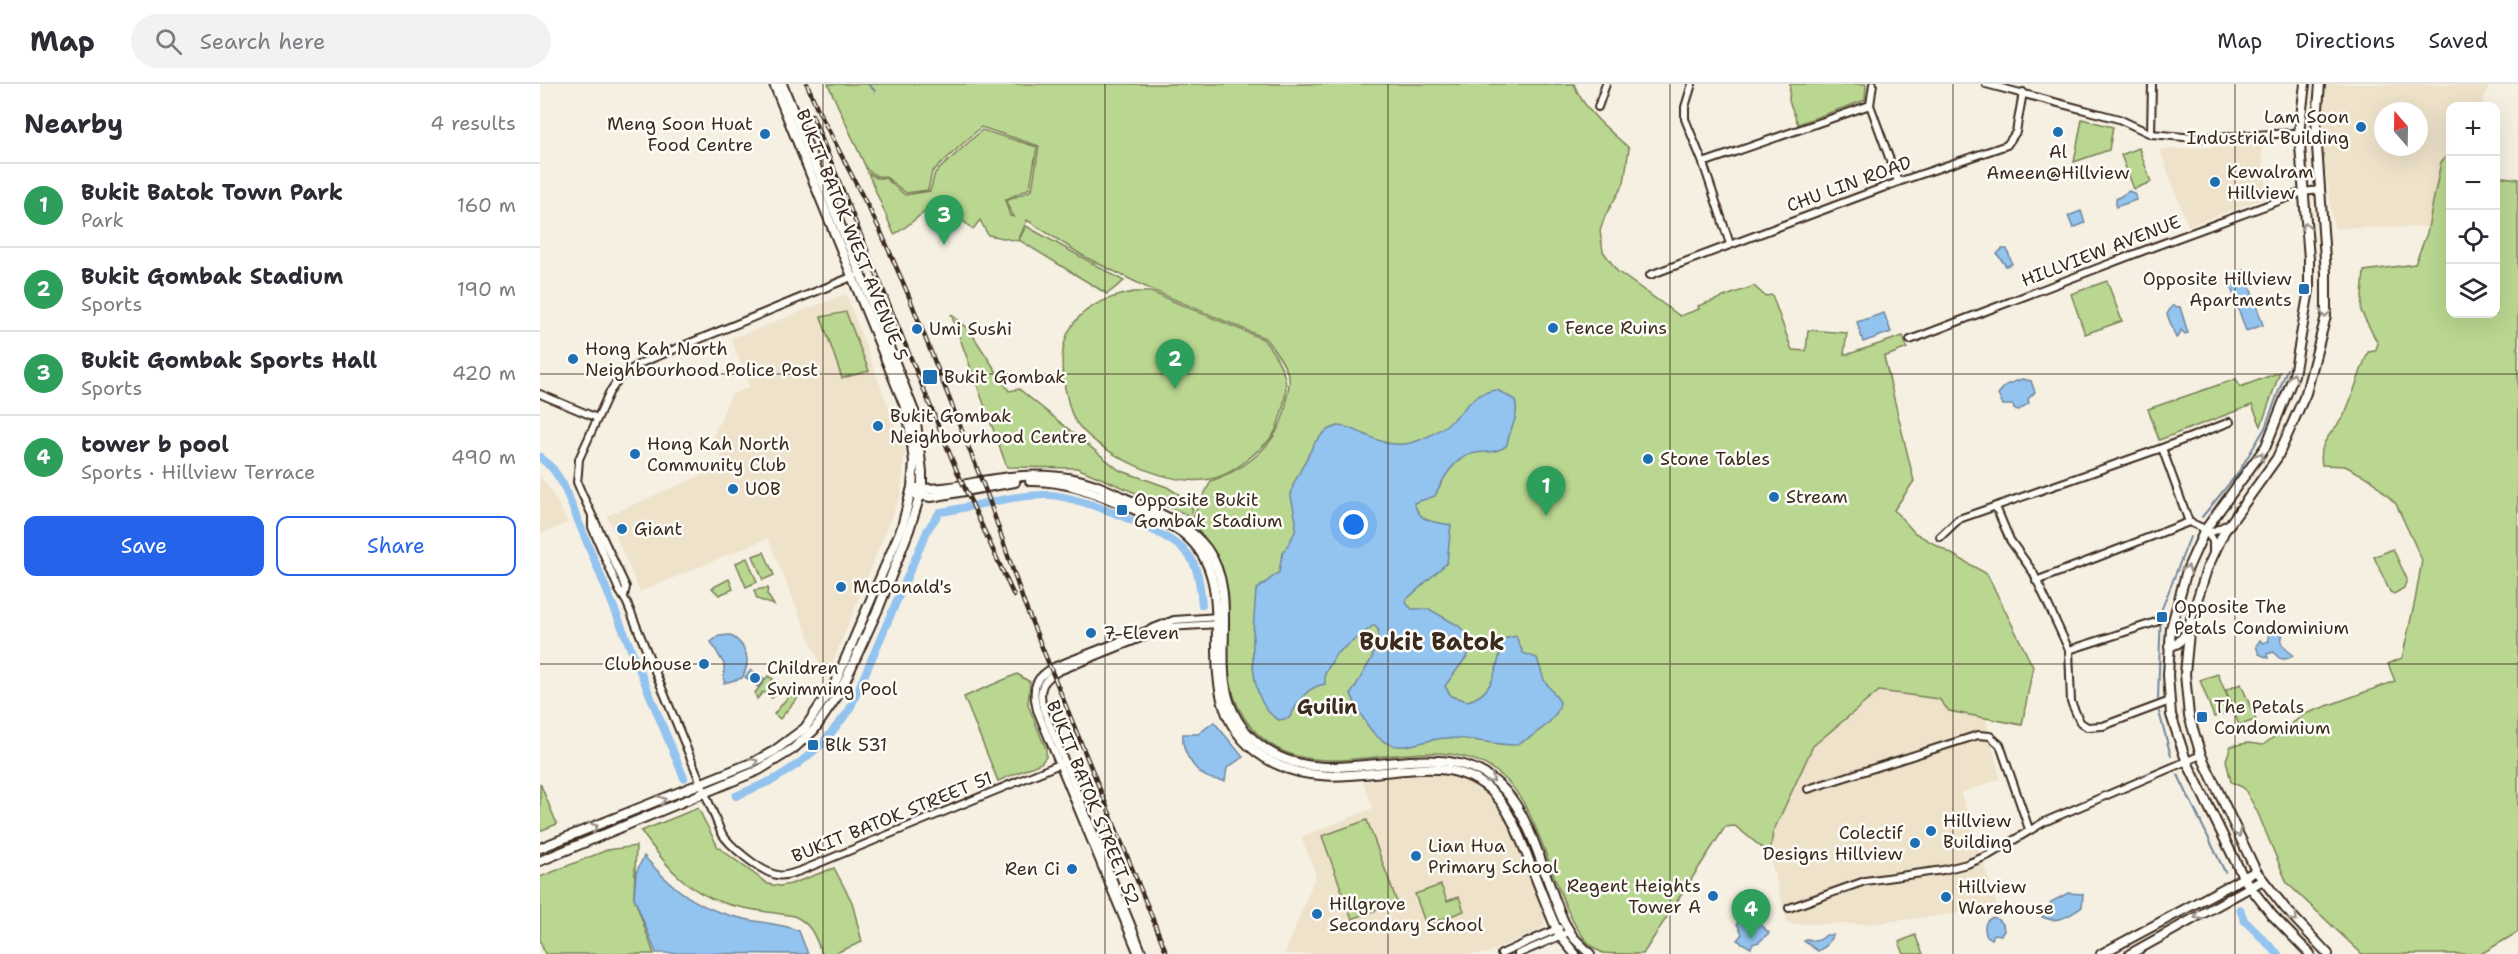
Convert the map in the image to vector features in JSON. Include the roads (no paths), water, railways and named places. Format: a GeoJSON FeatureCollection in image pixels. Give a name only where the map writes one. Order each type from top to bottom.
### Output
{"type":"FeatureCollection","features":[{"type":"Feature","properties":{"kind":"street","name":"BUKIT BATOK WEST AVENUE 5"},"geometry":{"type":"LineString","coordinates":[[540,848],[772,763],[793,749],[822,720],[840,692],[879,607],[921,492],[922,472],[915,414],[774,84]]}},
{"type":"Feature","properties":{"kind":"street","name":"BUKIT BATOK WEST AVENUE 5"},"geometry":{"type":"LineString","coordinates":[[540,861],[702,789],[774,751],[805,728],[835,683],[902,527],[912,490],[914,462],[908,414],[782,84]]}},
{"type":"Feature","properties":{"kind":"street"},"geometry":{"type":"LineString","coordinates":[[1598,107],[1606,84]]}},
{"type":"Feature","properties":{"kind":"street"},"geometry":{"type":"LineString","coordinates":[[1692,84],[1685,107],[1685,119],[1703,163],[1730,244]]}},
{"type":"Feature","properties":{"kind":"street"},"geometry":{"type":"LineString","coordinates":[[1873,84],[1870,105],[1898,182]]}},
{"type":"Feature","properties":{"kind":"street"},"geometry":{"type":"LineString","coordinates":[[1986,84],[2119,119],[2151,134],[2195,138],[2316,132]]}},
{"type":"Feature","properties":{"kind":"street"},"geometry":{"type":"LineString","coordinates":[[2151,134],[2152,84]]}},
{"type":"Feature","properties":{"kind":"street"},"geometry":{"type":"LineString","coordinates":[[2305,84],[2299,133],[2309,259],[2309,290],[2294,375],[2266,446],[2205,530],[2181,586],[2169,647],[2169,701],[2186,760],[2244,879],[2272,915],[2310,954]]}},
{"type":"Feature","properties":{"kind":"street"},"geometry":{"type":"LineString","coordinates":[[2320,84],[2316,132],[2326,273],[2326,316],[2310,381],[2277,458],[2231,522],[2213,554],[2198,593],[2188,631],[2185,674],[2189,716],[2201,755],[2256,871],[2328,954]]}},
{"type":"Feature","properties":{"kind":"street","name":"CHU LIN ROAD"},"geometry":{"type":"LineString","coordinates":[[1650,275],[1898,182],[2007,145],[2016,132],[2023,92]]}},
{"type":"Feature","properties":{"kind":"street"},"geometry":{"type":"LineString","coordinates":[[1703,163],[1870,105]]}},
{"type":"Feature","properties":{"kind":"street","name":"HILLVIEW AVENUE"},"geometry":{"type":"LineString","coordinates":[[1910,340],[2303,192],[2320,190]]}},
{"type":"Feature","properties":{"kind":"street"},"geometry":{"type":"LineString","coordinates":[[702,789],[624,596],[626,587],[577,482],[579,459],[597,418],[620,377],[641,363],[856,274]]}},
{"type":"Feature","properties":{"kind":"street"},"geometry":{"type":"LineString","coordinates":[[540,394],[597,418]]}},
{"type":"Feature","properties":{"kind":"street"},"geometry":{"type":"LineString","coordinates":[[1940,537],[1959,519],[2230,422]]}},
{"type":"Feature","properties":{"kind":"street"},"geometry":{"type":"LineString","coordinates":[[2162,448],[2189,522],[2205,530],[2216,531],[2231,522]]}},
{"type":"Feature","properties":{"kind":"street"},"geometry":{"type":"LineString","coordinates":[[912,490],[921,492],[1016,477],[1064,477],[1090,484],[1178,522],[1207,550],[1218,571],[1222,588],[1216,675],[1221,698],[1238,732],[1250,746],[1272,762],[1306,774],[1329,775],[1435,769],[1456,771],[1476,779],[1493,791],[1510,814],[1558,932],[1575,954]]}},
{"type":"Feature","properties":{"kind":"street"},"geometry":{"type":"LineString","coordinates":[[1996,507],[2010,540],[2026,561],[2069,650],[2071,702],[2080,722],[2087,727],[2103,726],[2169,701]]}},
{"type":"Feature","properties":{"kind":"street"},"geometry":{"type":"LineString","coordinates":[[2036,581],[2189,522]]}},
{"type":"Feature","properties":{"kind":"street"},"geometry":{"type":"LineString","coordinates":[[2205,530],[2212,541],[2213,554]]}},
{"type":"Feature","properties":{"kind":"street"},"geometry":{"type":"LineString","coordinates":[[1220,621],[1225,687],[1235,715],[1253,739],[1280,757],[1312,767],[1434,760],[1459,763],[1481,772],[1501,786],[1521,812],[1567,928],[1590,954]]}},
{"type":"Feature","properties":{"kind":"street","name":"BUKIT BATOK STREET 52"},"geometry":{"type":"LineString","coordinates":[[1138,954],[1062,763],[1040,698],[1040,689],[1044,681],[1059,671],[1168,627],[1220,621]]}},
{"type":"Feature","properties":{"kind":"street"},"geometry":{"type":"LineString","coordinates":[[2069,650],[2156,622]]}},
{"type":"Feature","properties":{"kind":"street"},"geometry":{"type":"LineString","coordinates":[[2169,647],[2173,646],[2188,631]]}},
{"type":"Feature","properties":{"kind":"street"},"geometry":{"type":"LineString","coordinates":[[1808,789],[1982,734],[1990,736],[2000,745],[2029,829]]}},
{"type":"Feature","properties":{"kind":"street"},"geometry":{"type":"LineString","coordinates":[[1789,908],[1865,881],[1943,870],[1967,864],[1989,855],[2029,829],[2201,755]]}},
{"type":"Feature","properties":{"kind":"street","name":"BUKIT BATOK STREET 51"},"geometry":{"type":"LineString","coordinates":[[702,789],[723,836],[731,846],[774,875],[784,876],[819,864],[1062,763]]}},
{"type":"Feature","properties":{"kind":"street","name":"BUKIT BATOK STREET 52"},"geometry":{"type":"LineString","coordinates":[[1062,763],[1143,954]]}},
{"type":"Feature","properties":{"kind":"street"},"geometry":{"type":"LineString","coordinates":[[2101,954],[2256,871]]}},
{"type":"Feature","properties":{"kind":"street"},"geometry":{"type":"LineString","coordinates":[[2130,954],[2263,880]]}},
{"type":"Feature","properties":{"kind":"street"},"geometry":{"type":"LineString","coordinates":[[1501,954],[1567,928]]}},
{"type":"Feature","properties":{"kind":"street"},"geometry":{"type":"LineString","coordinates":[[1518,954],[1558,932]]}},
{"type":"Feature","properties":{"kind":"water"},"geometry":{"type":"Polygon","coordinates":[[[2129,191],[2135,194],[2136,200],[2116,207],[2116,199],[2129,191]]]}},
{"type":"Feature","properties":{"kind":"water"},"geometry":{"type":"Polygon","coordinates":[[[2081,211],[2085,223],[2073,228],[2068,216],[2081,211]]]}},
{"type":"Feature","properties":{"kind":"water"},"geometry":{"type":"Polygon","coordinates":[[[2002,249],[2007,249],[2012,264],[2006,266],[1997,254],[2002,249]]]}},
{"type":"Feature","properties":{"kind":"water"},"geometry":{"type":"Polygon","coordinates":[[[2244,270],[2263,325],[2246,331],[2227,276],[2244,270]]]}},
{"type":"Feature","properties":{"kind":"water"},"geometry":{"type":"Polygon","coordinates":[[[2172,306],[2180,307],[2188,333],[2185,334],[2181,330],[2176,338],[2167,314],[2172,306]]]}},
{"type":"Feature","properties":{"kind":"water"},"geometry":{"type":"Polygon","coordinates":[[[1884,313],[1891,332],[1863,342],[1857,322],[1884,313]]]}},
{"type":"Feature","properties":{"kind":"water"},"geometry":{"type":"Polygon","coordinates":[[[2022,379],[2031,381],[2035,392],[2028,399],[2029,403],[2019,410],[2014,409],[2013,405],[2003,405],[1998,394],[2006,385],[2022,379]]]}},
{"type":"Feature","properties":{"kind":"water"},"geometry":{"type":"Polygon","coordinates":[[[1497,390],[1515,400],[1516,413],[1507,445],[1495,451],[1465,456],[1449,471],[1435,496],[1414,503],[1424,518],[1451,525],[1447,563],[1407,599],[1406,603],[1412,609],[1429,609],[1459,626],[1470,637],[1470,652],[1445,686],[1451,696],[1467,701],[1477,698],[1484,692],[1494,677],[1503,639],[1516,636],[1523,653],[1537,658],[1544,680],[1560,702],[1555,715],[1536,734],[1515,745],[1450,738],[1404,746],[1385,742],[1370,729],[1351,694],[1372,658],[1379,631],[1374,625],[1336,654],[1325,674],[1325,684],[1307,692],[1289,718],[1279,720],[1267,710],[1255,680],[1253,642],[1256,590],[1279,572],[1282,555],[1295,532],[1296,521],[1291,496],[1293,485],[1315,442],[1327,430],[1338,426],[1386,443],[1410,443],[1442,428],[1477,397],[1497,390]]]}},
{"type":"Feature","properties":{"kind":"water"},"geometry":{"type":"Polygon","coordinates":[[[2278,624],[2284,626],[2281,643],[2293,656],[2287,659],[2280,658],[2274,652],[2267,654],[2268,658],[2259,654],[2256,646],[2260,640],[2263,643],[2269,641],[2268,634],[2278,624]]]}},
{"type":"Feature","properties":{"kind":"water"},"geometry":{"type":"Polygon","coordinates":[[[730,635],[744,649],[747,666],[742,678],[724,683],[724,664],[711,642],[719,636],[730,635]]]}},
{"type":"Feature","properties":{"kind":"water","name":"Children Swimming Pool"},"geometry":{"type":"Polygon","coordinates":[[[751,670],[765,679],[758,687],[745,677],[751,670]]]}},
{"type":"Feature","properties":{"kind":"water"},"geometry":{"type":"Polygon","coordinates":[[[1214,722],[1243,757],[1227,768],[1225,781],[1200,773],[1188,758],[1184,746],[1183,734],[1198,734],[1214,722]]]}},
{"type":"Feature","properties":{"kind":"water"},"geometry":{"type":"Polygon","coordinates":[[[644,856],[678,890],[703,905],[732,916],[781,925],[799,931],[808,954],[656,953],[634,897],[636,873],[644,856]]]}},
{"type":"Feature","properties":{"kind":"water"},"geometry":{"type":"Polygon","coordinates":[[[2068,893],[2083,894],[2082,907],[2058,919],[2042,917],[2051,902],[2068,893]]]}},
{"type":"Feature","properties":{"kind":"water"},"geometry":{"type":"Polygon","coordinates":[[[1756,909],[1757,921],[1769,933],[1759,942],[1752,944],[1751,948],[1737,940],[1742,934],[1737,924],[1742,913],[1756,909]]]}},
{"type":"Feature","properties":{"kind":"water"},"geometry":{"type":"Polygon","coordinates":[[[1994,917],[2003,924],[2004,931],[2001,935],[1994,934],[1992,939],[1986,935],[1985,926],[1988,920],[1994,917]]]}},
{"type":"Feature","properties":{"kind":"water"},"geometry":{"type":"Polygon","coordinates":[[[1826,935],[1833,935],[1826,946],[1818,951],[1804,941],[1822,939],[1826,935]]]}},
{"type":"Feature","properties":{"kind":"waterway"},"geometry":{"type":"LineString","coordinates":[[868,84],[875,91]]}},
{"type":"Feature","properties":{"kind":"waterway"},"geometry":{"type":"LineString","coordinates":[[2202,517],[2238,473],[2265,428],[2287,369]]}},
{"type":"Feature","properties":{"kind":"waterway"},"geometry":{"type":"LineString","coordinates":[[540,457],[553,469],[563,484],[684,778]]}},
{"type":"Feature","properties":{"kind":"waterway"},"geometry":{"type":"LineString","coordinates":[[736,796],[775,779],[798,764],[821,745],[849,711],[928,529],[940,512],[1035,495],[1063,497],[1101,508],[1142,525],[1177,544],[1187,553],[1200,584],[1202,605]]}},
{"type":"Feature","properties":{"kind":"waterway"},"geometry":{"type":"LineString","coordinates":[[2158,699],[2161,611],[2190,537]]}},
{"type":"Feature","properties":{"kind":"waterway"},"geometry":{"type":"LineString","coordinates":[[2159,712],[2171,756]]}},
{"type":"Feature","properties":{"kind":"waterway"},"geometry":{"type":"LineString","coordinates":[[2178,775],[2225,872]]}},
{"type":"Feature","properties":{"kind":"waterway"},"geometry":{"type":"LineString","coordinates":[[2240,909],[2244,920],[2278,954]]}},
{"type":"Feature","properties":{"kind":"railway"},"geometry":{"type":"LineString","coordinates":[[807,84],[880,230],[908,294],[987,494],[1024,603],[1167,954]]}},
{"type":"Feature","properties":{"kind":"railway"},"geometry":{"type":"LineString","coordinates":[[812,115],[956,469],[1014,596]]}},
{"type":"Feature","properties":{"kind":"place","name":"Lam Soon Industrial Building"},"geometry":{"type":"Point","coordinates":[2361,127]}},
{"type":"Feature","properties":{"kind":"place","name":"Al Ameen@Hillview"},"geometry":{"type":"Point","coordinates":[2058,132]}},
{"type":"Feature","properties":{"kind":"place","name":"Meng Soon Huat Food Centre"},"geometry":{"type":"Point","coordinates":[765,134]}},
{"type":"Feature","properties":{"kind":"place","name":"Kewalram Hillview"},"geometry":{"type":"Point","coordinates":[2215,182]}},
{"type":"Feature","properties":{"kind":"place","name":"Bukit Gombak Sports Hall"},"geometry":{"type":"Point","coordinates":[944,245]}},
{"type":"Feature","properties":{"kind":"place","name":"Opposite Hillview Apartments"},"geometry":{"type":"Point","coordinates":[2304,289]}},
{"type":"Feature","properties":{"kind":"place","name":"Fence Ruins"},"geometry":{"type":"Point","coordinates":[1553,328]}},
{"type":"Feature","properties":{"kind":"place","name":"Umi Sushi"},"geometry":{"type":"Point","coordinates":[917,329]}},
{"type":"Feature","properties":{"kind":"place","name":"Hong Kah North Neighbourhood Police Post"},"geometry":{"type":"Point","coordinates":[573,359]}},
{"type":"Feature","properties":{"kind":"place","name":"Bukit Gombak"},"geometry":{"type":"Point","coordinates":[930,377]}},
{"type":"Feature","properties":{"kind":"place","name":"Bukit Gombak Stadium"},"geometry":{"type":"Point","coordinates":[1175,389]}},
{"type":"Feature","properties":{"kind":"place","name":"Bukit Gombak Neighbourhood Centre"},"geometry":{"type":"Point","coordinates":[878,426]}},
{"type":"Feature","properties":{"kind":"place","name":"Hong Kah North Community Club"},"geometry":{"type":"Point","coordinates":[635,454]}},
{"type":"Feature","properties":{"kind":"place","name":"Stone Tables"},"geometry":{"type":"Point","coordinates":[1648,459]}},
{"type":"Feature","properties":{"kind":"place","name":"UOB"},"geometry":{"type":"Point","coordinates":[733,489]}},
{"type":"Feature","properties":{"kind":"place","name":"Stream"},"geometry":{"type":"Point","coordinates":[1774,497]}},
{"type":"Feature","properties":{"kind":"place","name":"Opposite Bukit Gombak Stadium"},"geometry":{"type":"Point","coordinates":[1122,510]}},
{"type":"Feature","properties":{"kind":"place","name":"Bukit Batok Town Park"},"geometry":{"type":"Point","coordinates":[1546,516]}},
{"type":"Feature","properties":{"kind":"place","name":"Giant"},"geometry":{"type":"Point","coordinates":[622,529]}},
{"type":"Feature","properties":{"kind":"place","name":"McDonald's"},"geometry":{"type":"Point","coordinates":[841,587]}},
{"type":"Feature","properties":{"kind":"place","name":"Opposite The Petals Condominium"},"geometry":{"type":"Point","coordinates":[2162,617]}},
{"type":"Feature","properties":{"kind":"place","name":"7-Eleven"},"geometry":{"type":"Point","coordinates":[1091,633]}},
{"type":"Feature","properties":{"kind":"place","name":"Clubhouse"},"geometry":{"type":"Point","coordinates":[704,664]}},
{"type":"Feature","properties":{"kind":"place","name":"Children Swimming Pool"},"geometry":{"type":"Point","coordinates":[755,678]}},
{"type":"Feature","properties":{"kind":"place","name":"The Petals Condominium"},"geometry":{"type":"Point","coordinates":[2202,717]}},
{"type":"Feature","properties":{"kind":"place","name":"Blk 531"},"geometry":{"type":"Point","coordinates":[813,745]}},
{"type":"Feature","properties":{"kind":"place","name":"Hillview Building"},"geometry":{"type":"Point","coordinates":[1931,831]}},
{"type":"Feature","properties":{"kind":"place","name":"Colectif Designs Hillview"},"geometry":{"type":"Point","coordinates":[1915,843]}},
{"type":"Feature","properties":{"kind":"place","name":"Lian Hua Primary School"},"geometry":{"type":"Point","coordinates":[1416,856]}},
{"type":"Feature","properties":{"kind":"place","name":"Ren Ci"},"geometry":{"type":"Point","coordinates":[1072,869]}},
{"type":"Feature","properties":{"kind":"place","name":"Regent Heights Tower A"},"geometry":{"type":"Point","coordinates":[1713,896]}},
{"type":"Feature","properties":{"kind":"place","name":"Hillview Warehouse"},"geometry":{"type":"Point","coordinates":[1946,897]}},
{"type":"Feature","properties":{"kind":"place","name":"Hillgrove Secondary School"},"geometry":{"type":"Point","coordinates":[1317,914]}},
{"type":"Feature","properties":{"kind":"place","name":"tower b pool"},"geometry":{"type":"Point","coordinates":[1751,939]}},
{"type":"Feature","properties":{"kind":"district","name":"Bukit Batok"},"geometry":{"type":"Point","coordinates":[1432,642]}},
{"type":"Feature","properties":{"kind":"district","name":"Guilin"},"geometry":{"type":"Point","coordinates":[1327,707]}}]}
